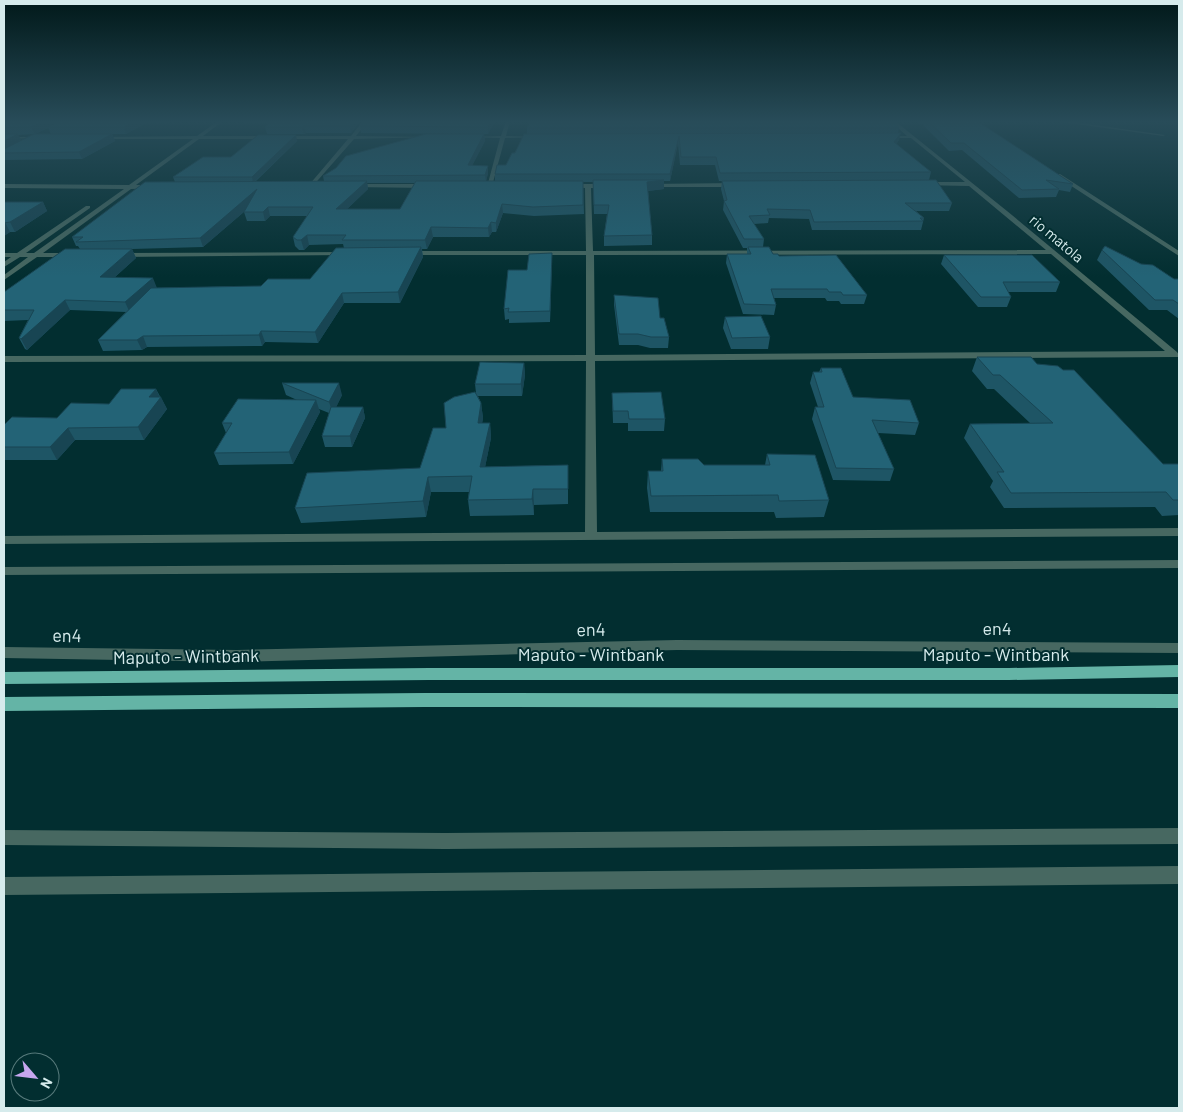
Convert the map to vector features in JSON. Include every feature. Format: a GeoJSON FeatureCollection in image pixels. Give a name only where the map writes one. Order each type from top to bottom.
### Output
{"type":"FeatureCollection","features":[{"type":"Feature","properties":{"kind":"highway","name":"Maputo - Wintbank"},"geometry":{"type":"LineString","coordinates":[[4,678],[420,674],[1009,674],[1179,671]]}},
{"type":"Feature","properties":{"kind":"highway"},"geometry":{"type":"LineString","coordinates":[[4,704],[424,700],[1179,701]]}},
{"type":"Feature","properties":{"kind":"street"},"geometry":{"type":"LineString","coordinates":[[104,196],[138,173]]}},
{"type":"Feature","properties":{"kind":"street"},"geometry":{"type":"LineString","coordinates":[[4,278],[148,173]]}},
{"type":"Feature","properties":{"kind":"street"},"geometry":{"type":"LineString","coordinates":[[311,186],[322,173]]}},
{"type":"Feature","properties":{"kind":"street"},"geometry":{"type":"LineString","coordinates":[[489,186],[493,173]]}},
{"type":"Feature","properties":{"kind":"street","name":"rio matola"},"geometry":{"type":"LineString","coordinates":[[956,173],[1177,356]]}},
{"type":"Feature","properties":{"kind":"street"},"geometry":{"type":"LineString","coordinates":[[1055,173],[1179,254]]}},
{"type":"Feature","properties":{"kind":"street"},"geometry":{"type":"LineString","coordinates":[[911,184],[970,184]]}},
{"type":"Feature","properties":{"kind":"street"},"geometry":{"type":"LineString","coordinates":[[637,186],[744,185]]}},
{"type":"Feature","properties":{"kind":"street"},"geometry":{"type":"LineString","coordinates":[[4,186],[162,187]]}},
{"type":"Feature","properties":{"kind":"street"},"geometry":{"type":"LineString","coordinates":[[301,186],[321,186]]}},
{"type":"Feature","properties":{"kind":"street"},"geometry":{"type":"LineString","coordinates":[[340,186],[439,186]]}},
{"type":"Feature","properties":{"kind":"street"},"geometry":{"type":"LineString","coordinates":[[479,186],[499,186]]}},
{"type":"Feature","properties":{"kind":"street"},"geometry":{"type":"LineString","coordinates":[[558,186],[617,186]]}},
{"type":"Feature","properties":{"kind":"street"},"geometry":{"type":"LineString","coordinates":[[588,186],[591,535]]}},
{"type":"Feature","properties":{"kind":"street"},"geometry":{"type":"LineString","coordinates":[[4,265],[96,202]]}},
{"type":"Feature","properties":{"kind":"street"},"geometry":{"type":"LineString","coordinates":[[392,253],[1053,252]]}},
{"type":"Feature","properties":{"kind":"street"},"geometry":{"type":"LineString","coordinates":[[105,255],[352,253]]}},
{"type":"Feature","properties":{"kind":"street"},"geometry":{"type":"LineString","coordinates":[[4,255],[85,255]]}},
{"type":"Feature","properties":{"kind":"street"},"geometry":{"type":"LineString","coordinates":[[4,359],[1177,356]]}},
{"type":"Feature","properties":{"kind":"street"},"geometry":{"type":"LineString","coordinates":[[4,540],[1179,532]]}},
{"type":"Feature","properties":{"kind":"street"},"geometry":{"type":"LineString","coordinates":[[4,571],[1179,564]]}},
{"type":"Feature","properties":{"kind":"street","name":"en4"},"geometry":{"type":"LineString","coordinates":[[4,652],[237,656],[677,645],[1179,648]]}},
{"type":"Feature","properties":{"kind":"street"},"geometry":{"type":"LineString","coordinates":[[4,886],[1179,875]]}},
{"type":"Feature","properties":{"kind":"lane"},"geometry":{"type":"LineString","coordinates":[[4,838],[445,841],[1179,836]]}},
{"type":"Feature","properties":{"kind":"building"},"geometry":{"type":"Polygon","coordinates":[[[179,173],[256,173],[252,177],[173,177],[179,173]]]}},
{"type":"Feature","properties":{"kind":"building"},"geometry":{"type":"Polygon","coordinates":[[[328,173],[486,173],[485,175],[323,176],[328,173]]]}},
{"type":"Feature","properties":{"kind":"building"},"geometry":{"type":"Polygon","coordinates":[[[495,173],[670,173],[670,174],[495,173]]]}},
{"type":"Feature","properties":{"kind":"building"},"geometry":{"type":"Polygon","coordinates":[[[1001,173],[1056,173],[1073,184],[1046,180],[1059,189],[1022,190],[1001,173]]]}},
{"type":"Feature","properties":{"kind":"building"},"geometry":{"type":"Polygon","coordinates":[[[593,180],[664,180],[647,182],[652,235],[604,236],[609,205],[594,205],[593,180]]]}},
{"type":"Feature","properties":{"kind":"building"},"geometry":{"type":"Polygon","coordinates":[[[936,180],[952,203],[905,203],[924,218],[920,218],[923,221],[814,222],[810,210],[767,209],[770,215],[749,216],[764,239],[744,239],[724,201],[727,200],[722,181],[936,180]]]}},
{"type":"Feature","properties":{"kind":"building"},"geometry":{"type":"Polygon","coordinates":[[[367,181],[336,209],[400,209],[416,181],[583,181],[583,205],[533,207],[502,204],[496,223],[491,222],[488,228],[431,227],[425,240],[342,240],[346,235],[307,235],[301,240],[297,240],[293,237],[313,207],[268,207],[263,212],[244,212],[257,189],[200,238],[76,242],[83,237],[72,237],[145,182],[367,181]]]}},
{"type":"Feature","properties":{"kind":"building"},"geometry":{"type":"Polygon","coordinates":[[[4,202],[43,202],[10,222],[4,223],[4,202]]]}},
{"type":"Feature","properties":{"kind":"building"},"geometry":{"type":"Polygon","coordinates":[[[1105,246],[1141,264],[1153,265],[1174,279],[1179,279],[1179,304],[1173,300],[1155,300],[1102,250],[1105,246]]]}},
{"type":"Feature","properties":{"kind":"building"},"geometry":{"type":"Polygon","coordinates":[[[421,247],[398,292],[342,293],[315,332],[261,331],[259,335],[143,336],[137,340],[98,340],[151,288],[261,286],[268,279],[310,279],[336,248],[421,247]]]}},
{"type":"Feature","properties":{"kind":"building"},"geometry":{"type":"Polygon","coordinates":[[[748,247],[769,247],[773,254],[778,254],[779,256],[836,255],[867,295],[843,295],[841,292],[829,292],[827,289],[771,289],[776,305],[744,304],[727,254],[751,254],[748,247]]]}},
{"type":"Feature","properties":{"kind":"building"},"geometry":{"type":"Polygon","coordinates":[[[65,249],[132,249],[100,277],[153,278],[125,302],[65,300],[21,339],[19,338],[34,310],[4,310],[4,292],[65,249]]]}},
{"type":"Feature","properties":{"kind":"building"},"geometry":{"type":"Polygon","coordinates":[[[552,253],[550,311],[508,312],[509,308],[504,309],[508,270],[527,270],[529,254],[552,253]]]}},
{"type":"Feature","properties":{"kind":"building"},"geometry":{"type":"Polygon","coordinates":[[[944,255],[1032,255],[1060,282],[1003,282],[1011,297],[981,297],[944,255]]]}},
{"type":"Feature","properties":{"kind":"building"},"geometry":{"type":"Polygon","coordinates":[[[614,295],[658,298],[660,318],[664,318],[669,337],[619,334],[614,295]]]}},
{"type":"Feature","properties":{"kind":"building"},"geometry":{"type":"Polygon","coordinates":[[[761,316],[770,337],[732,338],[725,317],[761,316]]]}},
{"type":"Feature","properties":{"kind":"building"},"geometry":{"type":"Polygon","coordinates":[[[977,357],[1031,357],[1037,364],[1058,366],[1063,370],[1074,370],[1163,464],[1179,464],[1179,500],[1173,500],[1166,492],[1011,493],[997,472],[1004,472],[970,424],[1053,423],[1000,375],[993,375],[977,357]]]}},
{"type":"Feature","properties":{"kind":"building"},"geometry":{"type":"Polygon","coordinates":[[[480,362],[524,363],[521,384],[475,384],[480,362]]]}},
{"type":"Feature","properties":{"kind":"building"},"geometry":{"type":"Polygon","coordinates":[[[821,368],[841,368],[853,397],[910,400],[919,423],[872,420],[894,469],[836,468],[815,407],[824,407],[813,372],[822,372],[821,368]]]}},
{"type":"Feature","properties":{"kind":"building"},"geometry":{"type":"Polygon","coordinates":[[[282,383],[339,383],[329,402],[282,383]]]}},
{"type":"Feature","properties":{"kind":"building"},"geometry":{"type":"Polygon","coordinates":[[[121,389],[156,389],[149,397],[161,397],[138,427],[68,428],[50,447],[4,447],[4,425],[12,417],[57,418],[71,403],[109,404],[121,389]]]}},
{"type":"Feature","properties":{"kind":"building"},"geometry":{"type":"Polygon","coordinates":[[[475,392],[481,403],[478,423],[490,423],[480,467],[568,465],[568,489],[533,489],[532,499],[468,500],[472,476],[428,477],[423,501],[295,508],[307,473],[420,468],[433,428],[446,428],[444,403],[454,397],[475,392]]]}},
{"type":"Feature","properties":{"kind":"building"},"geometry":{"type":"Polygon","coordinates":[[[661,392],[665,419],[629,419],[628,411],[613,411],[612,393],[661,392]]]}},
{"type":"Feature","properties":{"kind":"building"},"geometry":{"type":"Polygon","coordinates":[[[238,399],[316,400],[289,452],[214,453],[232,423],[222,423],[238,399]]]}},
{"type":"Feature","properties":{"kind":"building"},"geometry":{"type":"Polygon","coordinates":[[[331,407],[363,407],[350,436],[322,436],[331,407]]]}},
{"type":"Feature","properties":{"kind":"building"},"geometry":{"type":"Polygon","coordinates":[[[767,454],[815,455],[829,500],[779,501],[778,495],[651,496],[648,471],[663,471],[662,459],[698,459],[704,465],[770,465],[767,454]]]}}]}
